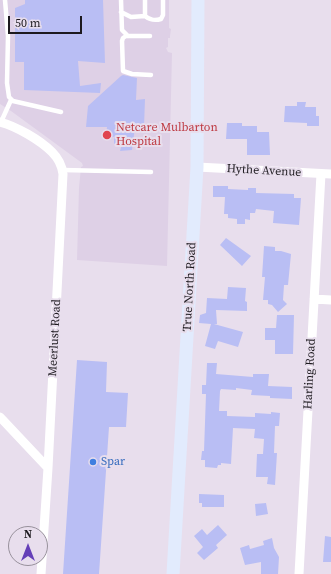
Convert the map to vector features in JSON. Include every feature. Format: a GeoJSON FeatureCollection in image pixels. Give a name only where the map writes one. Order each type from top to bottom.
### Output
{"type":"FeatureCollection","features":[{"type":"Feature","properties":{"kind":"main road","name":"True North Road"},"geometry":{"type":"LineString","coordinates":[[173,574],[197,167],[198,0]]}},
{"type":"Feature","properties":{"kind":"street","name":"Meerlust Road"},"geometry":{"type":"LineString","coordinates":[[0,122],[12,126],[52,152],[60,162],[63,170],[64,181],[41,574]]}},
{"type":"Feature","properties":{"kind":"street","name":"Hythe Avenue"},"geometry":{"type":"LineString","coordinates":[[197,167],[331,174]]}},
{"type":"Feature","properties":{"kind":"street","name":"Harling Road"},"geometry":{"type":"LineString","coordinates":[[299,574],[321,174]]}},
{"type":"Feature","properties":{"kind":"street"},"geometry":{"type":"LineString","coordinates":[[314,299],[331,300]]}},
{"type":"Feature","properties":{"kind":"street"},"geometry":{"type":"LineString","coordinates":[[0,417],[48,468]]}},
{"type":"Feature","properties":{"kind":"lane"},"geometry":{"type":"LineString","coordinates":[[5,0],[8,36],[8,94],[11,100],[61,112]]}},
{"type":"Feature","properties":{"kind":"lane"},"geometry":{"type":"LineString","coordinates":[[121,0],[122,30],[128,36]]}},
{"type":"Feature","properties":{"kind":"lane"},"geometry":{"type":"LineString","coordinates":[[144,0],[144,16]]}},
{"type":"Feature","properties":{"kind":"lane"},"geometry":{"type":"LineString","coordinates":[[121,12],[131,17],[144,16],[150,20],[161,19],[163,15],[163,0]]}},
{"type":"Feature","properties":{"kind":"lane"},"geometry":{"type":"LineString","coordinates":[[150,36],[128,36],[122,39],[123,72],[151,75]]}},
{"type":"Feature","properties":{"kind":"lane"},"geometry":{"type":"LineString","coordinates":[[0,122],[11,100]]}},
{"type":"Feature","properties":{"kind":"lane"},"geometry":{"type":"LineString","coordinates":[[63,170],[151,172]]}},
{"type":"Feature","properties":{"kind":"shaded area","name":"Netcare Mulbarton Hospital"},"geometry":{"type":"Polygon","coordinates":[[[0,0],[169,0],[169,28],[171,29],[170,38],[168,38],[168,47],[166,48],[168,52],[172,53],[167,266],[77,260],[79,188],[81,167],[83,166],[82,163],[0,104],[0,0]]]}},
{"type":"Feature","properties":{"kind":"building"},"geometry":{"type":"Polygon","coordinates":[[[25,0],[103,0],[105,63],[78,61],[80,86],[101,83],[100,93],[24,90],[24,62],[15,62],[15,8],[25,4],[25,0]]]}},
{"type":"Feature","properties":{"kind":"building"},"geometry":{"type":"Polygon","coordinates":[[[123,75],[137,78],[136,100],[145,99],[144,127],[135,127],[132,150],[120,151],[122,144],[114,144],[114,137],[106,136],[107,127],[86,127],[88,106],[123,75]]]}},
{"type":"Feature","properties":{"kind":"building"},"geometry":{"type":"Polygon","coordinates":[[[297,102],[306,102],[305,107],[316,107],[316,116],[319,116],[319,126],[307,126],[307,123],[284,122],[285,106],[297,106],[297,102]]]}},
{"type":"Feature","properties":{"kind":"building"},"geometry":{"type":"Polygon","coordinates":[[[227,123],[242,123],[242,126],[257,126],[257,132],[269,132],[270,155],[247,155],[247,139],[226,139],[227,123]]]}},
{"type":"Feature","properties":{"kind":"building"},"geometry":{"type":"Polygon","coordinates":[[[213,186],[228,186],[228,189],[248,190],[248,188],[256,188],[256,193],[294,194],[294,198],[301,198],[299,225],[273,223],[274,211],[256,209],[255,213],[250,213],[250,220],[245,219],[245,224],[237,224],[237,219],[228,218],[228,214],[224,214],[225,197],[213,197],[213,186]]]}},
{"type":"Feature","properties":{"kind":"building"},"geometry":{"type":"Polygon","coordinates":[[[226,238],[251,256],[242,266],[220,245],[226,238]]]}},
{"type":"Feature","properties":{"kind":"building"},"geometry":{"type":"Polygon","coordinates":[[[264,246],[275,247],[275,251],[291,254],[288,285],[284,285],[283,300],[287,304],[278,312],[272,305],[268,304],[268,300],[263,300],[265,277],[262,277],[264,246]]]}},
{"type":"Feature","properties":{"kind":"building"},"geometry":{"type":"Polygon","coordinates":[[[228,287],[246,288],[245,301],[247,302],[247,311],[216,310],[217,324],[214,324],[243,332],[238,347],[218,341],[215,349],[205,346],[211,324],[199,323],[200,315],[206,313],[207,298],[227,299],[228,287]]]}},
{"type":"Feature","properties":{"kind":"building"},"geometry":{"type":"Polygon","coordinates":[[[277,315],[294,315],[293,354],[275,354],[275,340],[265,340],[265,328],[276,328],[277,315]]]}},
{"type":"Feature","properties":{"kind":"building"},"geometry":{"type":"Polygon","coordinates":[[[77,360],[107,362],[106,392],[128,393],[126,427],[109,427],[99,574],[63,574],[77,360]]]}},
{"type":"Feature","properties":{"kind":"building"},"geometry":{"type":"Polygon","coordinates":[[[207,363],[217,363],[216,374],[253,377],[253,374],[269,374],[268,386],[292,387],[292,399],[251,395],[252,390],[236,388],[236,390],[221,389],[220,391],[219,411],[227,411],[227,416],[255,417],[255,413],[280,413],[279,426],[275,426],[274,453],[277,453],[275,485],[267,484],[268,477],[256,477],[257,454],[263,454],[264,439],[254,438],[255,429],[233,428],[231,464],[221,463],[221,465],[218,465],[217,468],[205,467],[205,460],[201,460],[202,451],[204,451],[206,394],[202,394],[202,385],[206,385],[207,363]]]}},
{"type":"Feature","properties":{"kind":"building"},"geometry":{"type":"Polygon","coordinates":[[[199,494],[224,495],[224,507],[202,507],[202,503],[199,503],[199,494]]]}},
{"type":"Feature","properties":{"kind":"building"},"geometry":{"type":"Polygon","coordinates":[[[266,503],[268,514],[256,516],[255,504],[266,503]]]}},
{"type":"Feature","properties":{"kind":"building"},"geometry":{"type":"Polygon","coordinates":[[[218,525],[227,535],[216,545],[218,548],[204,560],[197,553],[203,547],[194,536],[202,529],[207,535],[218,525]]]}},
{"type":"Feature","properties":{"kind":"building"},"geometry":{"type":"Polygon","coordinates":[[[325,536],[331,537],[331,562],[323,562],[325,536]]]}},
{"type":"Feature","properties":{"kind":"building"},"geometry":{"type":"Polygon","coordinates":[[[272,538],[274,548],[279,557],[278,574],[261,574],[261,562],[245,565],[240,548],[249,545],[250,549],[264,545],[263,541],[272,538]]]}},
{"type":"Feature","properties":{"kind":"place","name":"Netcare Mulbarton Hospital"},"geometry":{"type":"Point","coordinates":[107,135]}},
{"type":"Feature","properties":{"kind":"place","name":"Spar"},"geometry":{"type":"Point","coordinates":[93,462]}}]}
